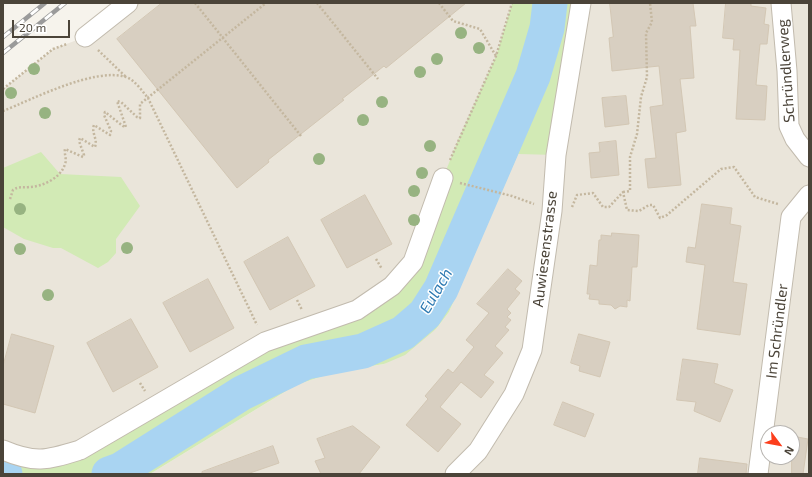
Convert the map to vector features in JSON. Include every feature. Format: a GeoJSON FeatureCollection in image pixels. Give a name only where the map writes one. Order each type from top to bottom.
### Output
{"type":"FeatureCollection","features":[{"type":"Feature","properties":{"kind":"street"},"geometry":{"type":"LineString","coordinates":[[84,37],[128,3]]}},
{"type":"Feature","properties":{"kind":"street","name":"Auwiesenstrasse"},"geometry":{"type":"LineString","coordinates":[[455,474],[478,452],[514,394],[532,350],[552,211],[556,155],[581,3]]}},
{"type":"Feature","properties":{"kind":"street","name":"Schründlerweg"},"geometry":{"type":"LineString","coordinates":[[781,3],[787,71],[789,126],[795,139],[809,156]]}},
{"type":"Feature","properties":{"kind":"street"},"geometry":{"type":"LineString","coordinates":[[3,450],[22,458],[50,460],[80,450],[265,342],[357,310],[392,286],[413,262],[449,180]]}},
{"type":"Feature","properties":{"kind":"street"},"geometry":{"type":"LineString","coordinates":[[791,217],[809,195]]}},
{"type":"Feature","properties":{"kind":"street","name":"Im Schründler"},"geometry":{"type":"LineString","coordinates":[[758,474],[791,217]]}},
{"type":"Feature","properties":{"kind":"path"},"geometry":{"type":"LineString","coordinates":[[194,3],[301,136]]}},
{"type":"Feature","properties":{"kind":"path"},"geometry":{"type":"LineString","coordinates":[[10,199],[14,190],[19,186],[28,187],[43,185],[58,174],[65,166],[65,149],[83,157],[84,155],[79,141],[80,138],[95,147],[96,143],[92,129],[94,126],[110,135],[111,131],[104,115],[105,112],[126,127],[117,102],[121,102],[140,118],[140,104],[266,3]]}},
{"type":"Feature","properties":{"kind":"path"},"geometry":{"type":"LineString","coordinates":[[317,3],[378,79]]}},
{"type":"Feature","properties":{"kind":"path"},"geometry":{"type":"LineString","coordinates":[[439,3],[453,21],[480,29],[496,56]]}},
{"type":"Feature","properties":{"kind":"path"},"geometry":{"type":"LineString","coordinates":[[458,140],[496,56],[512,3]]}},
{"type":"Feature","properties":{"kind":"path"},"geometry":{"type":"LineString","coordinates":[[552,211],[570,213],[577,195],[593,193],[603,206],[610,207],[623,192],[630,191],[630,157],[637,134],[641,97],[647,77],[646,33],[652,22],[650,3]]}},
{"type":"Feature","properties":{"kind":"path"},"geometry":{"type":"LineString","coordinates":[[3,89],[53,49],[84,37]]}},
{"type":"Feature","properties":{"kind":"path"},"geometry":{"type":"LineString","coordinates":[[109,60],[148,98],[265,342]]}},
{"type":"Feature","properties":{"kind":"path"},"geometry":{"type":"LineString","coordinates":[[3,111],[82,80],[102,75],[126,77]]}},
{"type":"Feature","properties":{"kind":"path"},"geometry":{"type":"LineString","coordinates":[[623,192],[627,210],[639,211],[649,205],[653,205],[660,218],[667,215],[721,168],[734,167],[755,197],[784,205],[791,217]]}},
{"type":"Feature","properties":{"kind":"path"},"geometry":{"type":"LineString","coordinates":[[449,180],[512,196]]}},
{"type":"Feature","properties":{"kind":"shaded area"},"geometry":{"type":"Polygon","coordinates":[[[128,3],[512,3],[496,56],[443,178],[392,286],[50,460],[3,448],[3,89],[53,49],[85,37],[128,3]]]}},
{"type":"Feature","properties":{"kind":"shaded area"},"geometry":{"type":"Polygon","coordinates":[[[581,3],[809,3],[809,474],[150,474],[296,385],[335,372],[384,364],[436,329],[449,312],[581,3]]]}},
{"type":"Feature","properties":{"kind":"green space"},"geometry":{"type":"Polygon","coordinates":[[[512,3],[581,3],[556,155],[518,154],[449,312],[436,329],[405,355],[384,364],[335,372],[296,385],[150,474],[3,474],[3,450],[50,460],[265,342],[392,286],[443,178],[458,140],[496,56],[512,3]]]}},
{"type":"Feature","properties":{"kind":"green space"},"geometry":{"type":"Polygon","coordinates":[[[41,152],[60,174],[121,177],[140,206],[116,239],[116,253],[108,262],[98,268],[61,248],[53,248],[24,239],[3,227],[3,168],[41,152]]]}},
{"type":"Feature","properties":{"kind":"building"},"geometry":{"type":"Polygon","coordinates":[[[162,3],[466,3],[386,68],[384,66],[342,99],[344,100],[268,160],[269,162],[237,188],[117,39],[162,3]]]}},
{"type":"Feature","properties":{"kind":"building"},"geometry":{"type":"Polygon","coordinates":[[[610,3],[693,3],[696,26],[690,26],[694,78],[680,79],[686,131],[676,133],[681,185],[648,188],[645,159],[656,158],[650,107],[663,105],[659,66],[612,71],[609,38],[613,37],[610,3]]]}},
{"type":"Feature","properties":{"kind":"building"},"geometry":{"type":"Polygon","coordinates":[[[726,3],[751,3],[751,6],[766,8],[764,24],[769,25],[767,44],[760,44],[756,85],[767,86],[765,120],[736,119],[740,50],[733,50],[734,39],[723,38],[726,3]]]}},
{"type":"Feature","properties":{"kind":"building"},"geometry":{"type":"Polygon","coordinates":[[[626,96],[629,124],[605,127],[602,98],[626,96]]]}},
{"type":"Feature","properties":{"kind":"building"},"geometry":{"type":"Polygon","coordinates":[[[616,141],[619,175],[591,178],[589,153],[600,152],[599,143],[616,141]]]}},
{"type":"Feature","properties":{"kind":"building"},"geometry":{"type":"Polygon","coordinates":[[[365,195],[392,244],[347,268],[321,220],[365,195]]]}},
{"type":"Feature","properties":{"kind":"building"},"geometry":{"type":"Polygon","coordinates":[[[702,204],[732,208],[730,224],[741,226],[733,282],[747,284],[740,335],[697,329],[705,265],[686,262],[688,247],[695,248],[702,204]]]}},
{"type":"Feature","properties":{"kind":"building"},"geometry":{"type":"Polygon","coordinates":[[[612,233],[639,235],[637,267],[632,267],[630,301],[627,300],[627,307],[620,306],[615,309],[611,305],[599,304],[599,300],[589,299],[590,294],[587,294],[590,265],[597,266],[599,240],[601,240],[601,235],[611,236],[612,233]]]}},
{"type":"Feature","properties":{"kind":"building"},"geometry":{"type":"Polygon","coordinates":[[[288,237],[315,286],[270,310],[244,262],[288,237]]]}},
{"type":"Feature","properties":{"kind":"building"},"geometry":{"type":"Polygon","coordinates":[[[508,269],[522,281],[515,289],[520,293],[507,309],[511,313],[507,317],[511,320],[505,327],[509,330],[495,346],[503,353],[484,375],[494,382],[481,398],[461,382],[440,407],[461,424],[438,452],[406,425],[428,399],[425,396],[448,369],[453,373],[474,347],[466,340],[489,313],[477,304],[508,269]]]}},
{"type":"Feature","properties":{"kind":"building"},"geometry":{"type":"Polygon","coordinates":[[[208,279],[234,328],[190,352],[163,303],[208,279]]]}},
{"type":"Feature","properties":{"kind":"building"},"geometry":{"type":"Polygon","coordinates":[[[131,319],[158,367],[113,392],[87,343],[131,319]]]}},
{"type":"Feature","properties":{"kind":"building"},"geometry":{"type":"Polygon","coordinates":[[[12,334],[54,346],[35,413],[3,404],[3,366],[12,334]]]}},
{"type":"Feature","properties":{"kind":"building"},"geometry":{"type":"Polygon","coordinates":[[[579,334],[610,342],[600,377],[579,371],[580,366],[571,363],[579,334]]]}},
{"type":"Feature","properties":{"kind":"building"},"geometry":{"type":"Polygon","coordinates":[[[683,359],[718,364],[714,383],[733,390],[720,422],[694,411],[696,402],[677,400],[683,359]]]}},
{"type":"Feature","properties":{"kind":"building"},"geometry":{"type":"Polygon","coordinates":[[[563,402],[594,414],[585,437],[554,425],[563,402]]]}},
{"type":"Feature","properties":{"kind":"building"},"geometry":{"type":"Polygon","coordinates":[[[353,426],[380,447],[359,474],[321,474],[315,461],[325,458],[317,439],[353,426]]]}},
{"type":"Feature","properties":{"kind":"building"},"geometry":{"type":"Polygon","coordinates":[[[800,438],[808,439],[803,474],[792,474],[792,465],[800,465],[800,438]]]}},
{"type":"Feature","properties":{"kind":"building"},"geometry":{"type":"Polygon","coordinates":[[[273,446],[279,463],[247,474],[202,474],[202,472],[273,446]]]}},
{"type":"Feature","properties":{"kind":"building"},"geometry":{"type":"Polygon","coordinates":[[[700,458],[747,464],[746,474],[698,474],[700,458]]]}},
{"type":"Feature","properties":{"kind":"waterway","name":"Eulach"},"geometry":{"type":"LineString","coordinates":[[109,474],[120,470],[242,393],[306,362],[363,351],[403,333],[425,314],[441,289],[533,76],[547,28],[550,3]]}},
{"type":"Feature","properties":{"kind":"railway"},"geometry":{"type":"LineString","coordinates":[[3,37],[45,3]]}},
{"type":"Feature","properties":{"kind":"railway"},"geometry":{"type":"LineString","coordinates":[[3,53],[65,3]]}}]}
